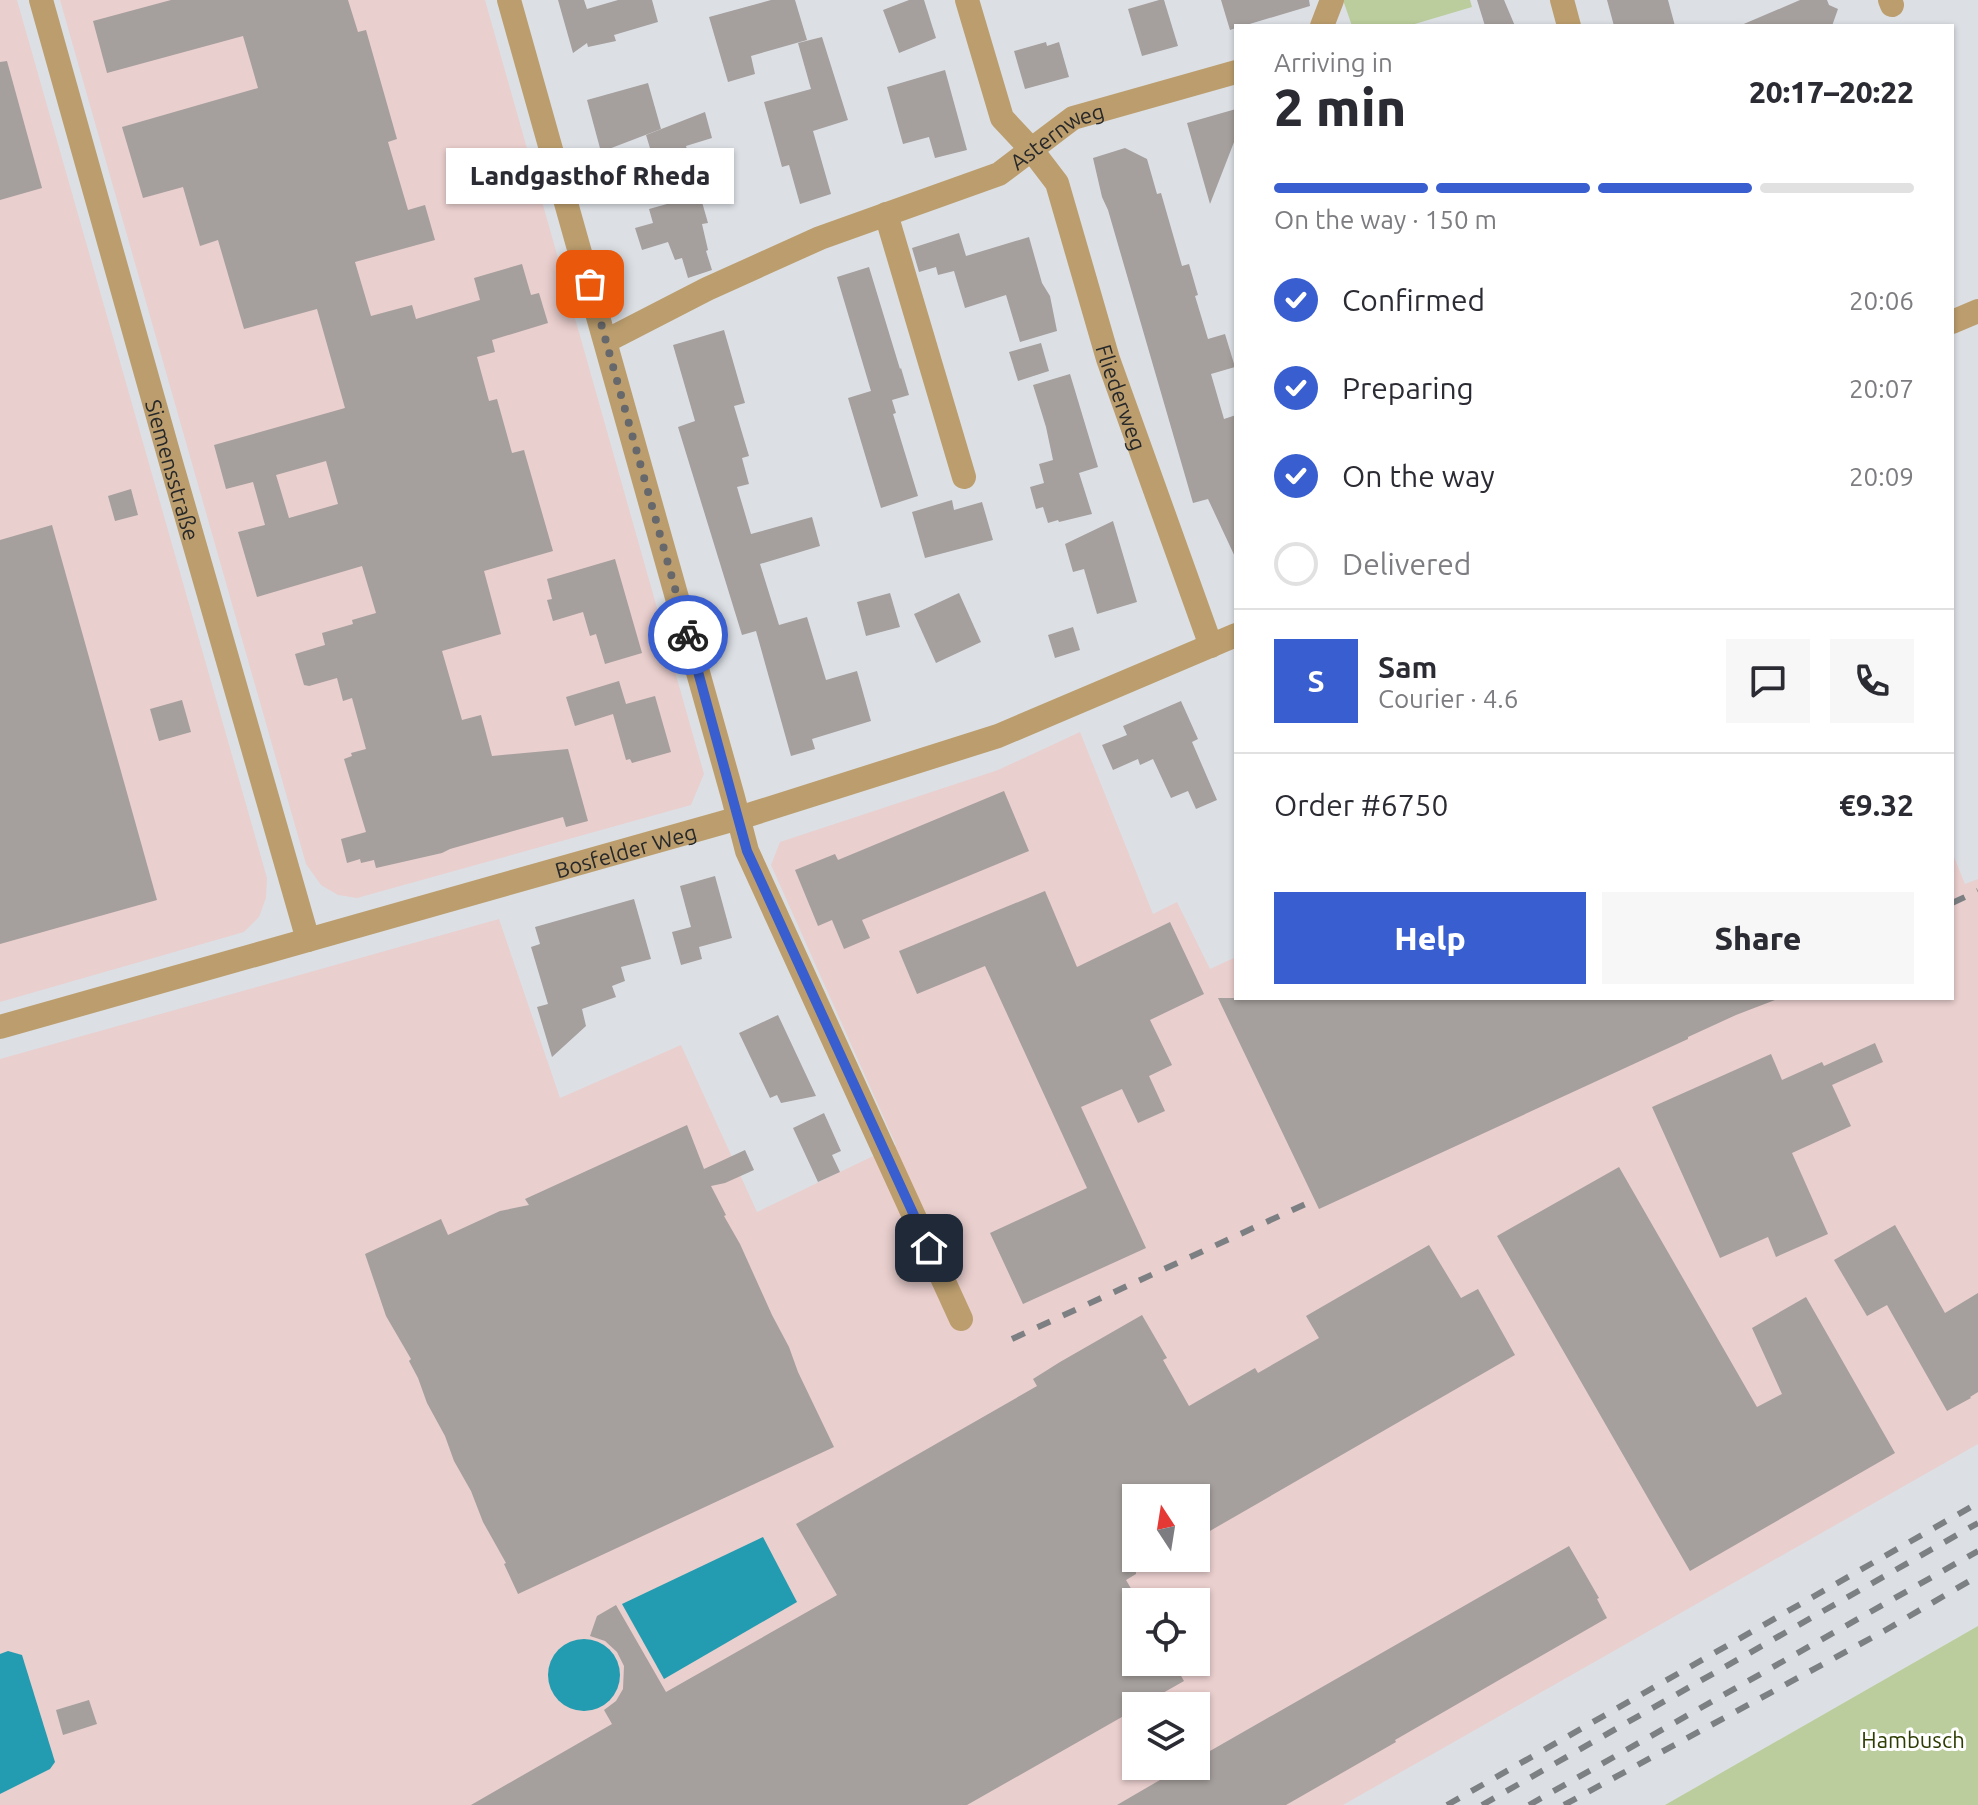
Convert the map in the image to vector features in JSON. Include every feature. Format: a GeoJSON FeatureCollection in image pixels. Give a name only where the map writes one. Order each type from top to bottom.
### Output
{"type":"FeatureCollection","features":[{"type":"Feature","properties":{"kind":"street","name":"Siemensstraße"},"geometry":{"type":"LineString","coordinates":[[41,0],[308,940]]}},
{"type":"Feature","properties":{"kind":"street"},"geometry":{"type":"LineString","coordinates":[[509,0],[747,851],[961,1319]]}},
{"type":"Feature","properties":{"kind":"street","name":"Fliederweg"},"geometry":{"type":"LineString","coordinates":[[967,0],[1002,118],[1057,183],[1108,359],[1211,646]]}},
{"type":"Feature","properties":{"kind":"street"},"geometry":{"type":"LineString","coordinates":[[1323,24],[1332,0]]}},
{"type":"Feature","properties":{"kind":"street"},"geometry":{"type":"LineString","coordinates":[[1562,0],[1568,24]]}},
{"type":"Feature","properties":{"kind":"street","name":"Asternweg"},"geometry":{"type":"LineString","coordinates":[[606,341],[707,289],[820,238],[999,174],[1073,118],[1234,73]]}},
{"type":"Feature","properties":{"kind":"street"},"geometry":{"type":"LineString","coordinates":[[886,214],[964,477]]}},
{"type":"Feature","properties":{"kind":"street"},"geometry":{"type":"LineString","coordinates":[[1954,321],[1978,311]]}},
{"type":"Feature","properties":{"kind":"street","name":"Bosfelder Weg"},"geometry":{"type":"LineString","coordinates":[[0,1027],[739,818],[998,736],[1234,636]]}},
{"type":"Feature","properties":{"kind":"shaded area"},"geometry":{"type":"Polygon","coordinates":[[[0,0],[17,0],[267,878],[266,898],[259,917],[244,932],[0,1002],[0,0]]]}},
{"type":"Feature","properties":{"kind":"shaded area"},"geometry":{"type":"Polygon","coordinates":[[[60,0],[485,0],[704,774],[691,805],[357,898],[338,895],[321,885],[306,864],[60,0]]]}},
{"type":"Feature","properties":{"kind":"shaded area"},"geometry":{"type":"Polygon","coordinates":[[[1080,732],[1153,914],[1177,902],[1210,969],[1234,958],[1234,1000],[1954,1000],[1954,857],[1965,884],[1978,879],[1978,1444],[1343,1805],[0,1805],[0,1059],[499,919],[560,1098],[681,1045],[757,1212],[896,1145],[771,865],[780,842],[998,770],[1080,732]]]}},
{"type":"Feature","properties":{"kind":"green space"},"geometry":{"type":"Polygon","coordinates":[[[1343,0],[1470,0],[1472,7],[1415,24],[1351,24],[1343,0]]]}},
{"type":"Feature","properties":{"kind":"green space","name":"Hambusch"},"geometry":{"type":"Polygon","coordinates":[[[1978,1626],[1978,1805],[1665,1805],[1978,1626]]]}},
{"type":"Feature","properties":{"kind":"water"},"geometry":{"type":"Polygon","coordinates":[[[763,1537],[797,1602],[664,1679],[622,1604],[763,1537]]]}},
{"type":"Feature","properties":{"kind":"water"},"geometry":{"type":"Polygon","coordinates":[[[591,1639],[610,1649],[618,1661],[618,1689],[610,1701],[598,1709],[577,1711],[558,1701],[550,1689],[548,1668],[558,1649],[570,1641],[591,1639]]]}},
{"type":"Feature","properties":{"kind":"water"},"geometry":{"type":"Polygon","coordinates":[[[8,1651],[22,1655],[55,1762],[50,1769],[0,1794],[0,1654],[8,1651]]]}},
{"type":"Feature","properties":{"kind":"building"},"geometry":{"type":"Polygon","coordinates":[[[171,0],[348,0],[358,32],[366,30],[397,139],[388,142],[408,210],[425,205],[435,240],[355,262],[371,316],[412,305],[416,319],[480,300],[474,278],[522,264],[531,295],[539,293],[548,323],[492,340],[495,352],[477,357],[489,401],[497,399],[512,453],[524,450],[553,551],[484,571],[501,634],[442,651],[462,720],[481,715],[492,756],[568,749],[588,821],[566,827],[563,817],[442,853],[376,868],[374,860],[361,863],[360,859],[347,863],[341,839],[366,832],[344,759],[352,756],[351,753],[366,749],[352,698],[343,701],[337,678],[304,685],[295,654],[325,645],[322,633],[376,613],[362,566],[257,597],[238,532],[265,525],[253,482],[226,489],[214,445],[345,408],[317,309],[244,329],[218,240],[200,246],[183,187],[143,198],[122,127],[258,88],[243,36],[107,73],[93,21],[171,0]],[[326,461],[276,475],[289,518],[338,504],[326,461]]]}},
{"type":"Feature","properties":{"kind":"building"},"geometry":{"type":"Polygon","coordinates":[[[558,0],[584,0],[587,9],[618,0],[652,0],[658,22],[614,35],[616,41],[588,47],[587,43],[573,53],[558,0]]]}},
{"type":"Feature","properties":{"kind":"building"},"geometry":{"type":"Polygon","coordinates":[[[771,0],[795,0],[807,40],[751,56],[755,74],[728,82],[709,17],[771,0]]]}},
{"type":"Feature","properties":{"kind":"building"},"geometry":{"type":"Polygon","coordinates":[[[909,0],[924,0],[936,38],[899,53],[883,10],[909,0]]]}},
{"type":"Feature","properties":{"kind":"building"},"geometry":{"type":"Polygon","coordinates":[[[1164,0],[1178,46],[1142,56],[1128,9],[1164,0]]]}},
{"type":"Feature","properties":{"kind":"building"},"geometry":{"type":"Polygon","coordinates":[[[1221,0],[1309,0],[1310,6],[1250,24],[1234,24],[1234,29],[1230,30],[1221,0]]]}},
{"type":"Feature","properties":{"kind":"building"},"geometry":{"type":"Polygon","coordinates":[[[1477,0],[1504,0],[1514,24],[1484,24],[1477,0]]]}},
{"type":"Feature","properties":{"kind":"building"},"geometry":{"type":"Polygon","coordinates":[[[1607,0],[1668,0],[1674,24],[1613,24],[1607,0]]]}},
{"type":"Feature","properties":{"kind":"building"},"geometry":{"type":"Polygon","coordinates":[[[1800,0],[1827,0],[1829,5],[1838,9],[1833,24],[1744,24],[1800,0]]]}},
{"type":"Feature","properties":{"kind":"building"},"geometry":{"type":"Polygon","coordinates":[[[822,37],[848,120],[813,131],[831,194],[800,204],[789,165],[782,167],[764,102],[811,89],[798,43],[822,37]]]}},
{"type":"Feature","properties":{"kind":"building"},"geometry":{"type":"Polygon","coordinates":[[[1046,42],[1047,46],[1059,42],[1069,77],[1025,89],[1014,51],[1046,42]]]}},
{"type":"Feature","properties":{"kind":"building"},"geometry":{"type":"Polygon","coordinates":[[[7,61],[42,188],[0,200],[0,62],[7,61]]]}},
{"type":"Feature","properties":{"kind":"building"},"geometry":{"type":"Polygon","coordinates":[[[945,70],[967,150],[935,158],[929,137],[903,144],[887,87],[945,70]]]}},
{"type":"Feature","properties":{"kind":"building"},"geometry":{"type":"Polygon","coordinates":[[[648,83],[661,129],[601,152],[587,100],[648,83]]]}},
{"type":"Feature","properties":{"kind":"building"},"geometry":{"type":"Polygon","coordinates":[[[1234,110],[1234,142],[1210,204],[1187,123],[1234,110]]]}},
{"type":"Feature","properties":{"kind":"building"},"geometry":{"type":"Polygon","coordinates":[[[705,112],[712,138],[686,146],[708,223],[702,224],[712,270],[688,278],[682,258],[675,260],[668,242],[642,250],[635,228],[653,223],[649,209],[667,204],[646,135],[705,112]]]}},
{"type":"Feature","properties":{"kind":"building"},"geometry":{"type":"Polygon","coordinates":[[[1125,148],[1147,159],[1157,194],[1161,193],[1182,266],[1189,264],[1208,339],[1225,334],[1234,367],[1211,374],[1224,419],[1234,416],[1234,555],[1208,499],[1193,503],[1093,158],[1125,148]]]}},
{"type":"Feature","properties":{"kind":"building"},"geometry":{"type":"Polygon","coordinates":[[[959,233],[966,256],[1029,237],[1042,283],[1050,296],[1057,331],[1020,342],[1006,295],[965,308],[954,271],[938,275],[936,267],[919,272],[912,248],[959,233]]]}},
{"type":"Feature","properties":{"kind":"building"},"geometry":{"type":"Polygon","coordinates":[[[869,267],[909,395],[892,400],[896,413],[893,414],[918,496],[881,508],[848,398],[871,391],[837,277],[869,267]]]}},
{"type":"Feature","properties":{"kind":"building"},"geometry":{"type":"Polygon","coordinates":[[[724,330],[745,403],[734,406],[749,456],[742,458],[749,484],[737,487],[751,534],[812,517],[820,546],[760,564],[779,625],[807,617],[826,680],[857,671],[871,721],[812,739],[815,749],[791,756],[756,631],[742,635],[678,427],[695,421],[673,345],[724,330]]]}},
{"type":"Feature","properties":{"kind":"building"},"geometry":{"type":"Polygon","coordinates":[[[1041,343],[1049,371],[1018,381],[1009,352],[1041,343]]]}},
{"type":"Feature","properties":{"kind":"building"},"geometry":{"type":"Polygon","coordinates":[[[1070,374],[1098,467],[1079,473],[1092,514],[1048,523],[1043,507],[1036,509],[1030,487],[1044,483],[1039,464],[1053,460],[1033,385],[1070,374]]]}},
{"type":"Feature","properties":{"kind":"building"},"geometry":{"type":"Polygon","coordinates":[[[131,489],[138,515],[115,521],[108,496],[131,489]]]}},
{"type":"Feature","properties":{"kind":"building"},"geometry":{"type":"Polygon","coordinates":[[[952,500],[954,510],[982,502],[993,540],[925,558],[912,512],[952,500]]]}},
{"type":"Feature","properties":{"kind":"building"},"geometry":{"type":"Polygon","coordinates":[[[1113,521],[1137,602],[1097,614],[1084,569],[1073,572],[1065,544],[1113,521]]]}},
{"type":"Feature","properties":{"kind":"building"},"geometry":{"type":"Polygon","coordinates":[[[52,525],[157,900],[0,944],[0,540],[52,525]]]}},
{"type":"Feature","properties":{"kind":"building"},"geometry":{"type":"Polygon","coordinates":[[[615,559],[642,653],[605,664],[596,634],[590,636],[583,612],[553,621],[547,600],[552,599],[547,579],[615,559]]]}},
{"type":"Feature","properties":{"kind":"building"},"geometry":{"type":"Polygon","coordinates":[[[890,593],[900,627],[866,636],[857,602],[890,593]]]}},
{"type":"Feature","properties":{"kind":"building"},"geometry":{"type":"Polygon","coordinates":[[[959,593],[981,642],[936,663],[914,614],[959,593]]]}},
{"type":"Feature","properties":{"kind":"building"},"geometry":{"type":"Polygon","coordinates":[[[1073,627],[1080,650],[1055,658],[1048,635],[1073,627]]]}},
{"type":"Feature","properties":{"kind":"building"},"geometry":{"type":"Polygon","coordinates":[[[619,681],[626,704],[655,696],[671,752],[632,763],[630,759],[626,760],[613,714],[575,726],[566,697],[619,681]]]}},
{"type":"Feature","properties":{"kind":"building"},"geometry":{"type":"Polygon","coordinates":[[[182,700],[191,732],[159,741],[150,709],[182,700]]]}},
{"type":"Feature","properties":{"kind":"building"},"geometry":{"type":"Polygon","coordinates":[[[1181,701],[1198,739],[1192,742],[1217,800],[1196,809],[1188,791],[1171,798],[1153,759],[1140,765],[1138,759],[1113,770],[1102,745],[1127,735],[1123,726],[1181,701]]]}},
{"type":"Feature","properties":{"kind":"building"},"geometry":{"type":"Polygon","coordinates":[[[1004,791],[1029,851],[862,920],[870,938],[844,949],[832,920],[818,926],[795,870],[835,854],[838,860],[1004,791]]]}},
{"type":"Feature","properties":{"kind":"building"},"geometry":{"type":"Polygon","coordinates":[[[715,876],[732,938],[699,947],[702,959],[681,965],[672,932],[691,927],[680,886],[715,876]]]}},
{"type":"Feature","properties":{"kind":"building"},"geometry":{"type":"Polygon","coordinates":[[[1045,891],[1077,967],[1170,922],[1204,994],[1150,1020],[1172,1065],[1149,1076],[1165,1111],[1138,1123],[1122,1089],[1081,1107],[1146,1248],[1023,1304],[990,1233],[1087,1188],[985,966],[917,994],[899,951],[1045,891]]]}},
{"type":"Feature","properties":{"kind":"building"},"geometry":{"type":"Polygon","coordinates":[[[634,899],[651,959],[621,967],[625,981],[612,986],[616,997],[582,1009],[586,1026],[552,1057],[537,1007],[548,1004],[531,947],[540,944],[535,927],[634,899]]]}},
{"type":"Feature","properties":{"kind":"building"},"geometry":{"type":"Polygon","coordinates":[[[1218,998],[1775,1000],[1688,1037],[1319,1209],[1218,998]]]}},
{"type":"Feature","properties":{"kind":"building"},"geometry":{"type":"Polygon","coordinates":[[[778,1015],[816,1096],[781,1103],[777,1095],[770,1098],[739,1033],[778,1015]]]}},
{"type":"Feature","properties":{"kind":"building"},"geometry":{"type":"Polygon","coordinates":[[[1875,1043],[1883,1062],[1832,1085],[1851,1126],[1792,1153],[1828,1234],[1776,1257],[1768,1237],[1720,1258],[1652,1107],[1771,1054],[1782,1080],[1822,1062],[1824,1066],[1875,1043]]]}},
{"type":"Feature","properties":{"kind":"building"},"geometry":{"type":"Polygon","coordinates":[[[824,1113],[841,1151],[832,1155],[840,1172],[818,1182],[793,1128],[824,1113]]]}},
{"type":"Feature","properties":{"kind":"building"},"geometry":{"type":"Polygon","coordinates":[[[687,1125],[704,1169],[745,1150],[754,1170],[711,1186],[834,1447],[518,1594],[506,1563],[483,1522],[427,1403],[409,1361],[411,1359],[386,1316],[365,1254],[441,1219],[448,1235],[500,1211],[529,1205],[525,1199],[687,1125]]]}},
{"type":"Feature","properties":{"kind":"building"},"geometry":{"type":"Polygon","coordinates":[[[1619,1167],[1757,1407],[1782,1394],[1752,1328],[1806,1297],[1895,1453],[1690,1571],[1497,1236],[1619,1167]]]}},
{"type":"Feature","properties":{"kind":"building"},"geometry":{"type":"Polygon","coordinates":[[[1895,1225],[1945,1313],[1978,1293],[1978,1392],[1947,1411],[1887,1305],[1867,1316],[1834,1260],[1895,1225]]]}},
{"type":"Feature","properties":{"kind":"building"},"geometry":{"type":"Polygon","coordinates":[[[1429,1245],[1461,1298],[1478,1289],[1515,1355],[1210,1531],[1210,1484],[1122,1484],[1122,1572],[1136,1574],[1126,1580],[1131,1588],[1122,1588],[1122,1676],[1181,1676],[1184,1681],[1165,1692],[1122,1692],[1122,1717],[967,1805],[471,1805],[612,1724],[604,1710],[616,1701],[623,1689],[624,1666],[617,1652],[605,1641],[590,1636],[597,1616],[616,1605],[666,1692],[837,1595],[796,1524],[1037,1386],[1033,1379],[1060,1362],[1142,1315],[1167,1358],[1163,1360],[1189,1406],[1255,1368],[1258,1373],[1319,1338],[1306,1316],[1429,1245]]]}},
{"type":"Feature","properties":{"kind":"building"},"geometry":{"type":"Polygon","coordinates":[[[1569,1546],[1607,1618],[1286,1805],[1117,1805],[1160,1780],[1210,1780],[1210,1751],[1569,1546]]]}},
{"type":"Feature","properties":{"kind":"building"},"geometry":{"type":"Polygon","coordinates":[[[89,1700],[97,1724],[63,1735],[56,1710],[89,1700]]]}},
{"type":"Feature","properties":{"kind":"railway"},"geometry":{"type":"LineString","coordinates":[[1954,902],[1978,891]]}},
{"type":"Feature","properties":{"kind":"railway"},"geometry":{"type":"LineString","coordinates":[[1012,1339],[1312,1201]]}},
{"type":"Feature","properties":{"kind":"railway"},"geometry":{"type":"LineString","coordinates":[[1447,1805],[1978,1503]]}},
{"type":"Feature","properties":{"kind":"railway"},"geometry":{"type":"LineString","coordinates":[[1482,1805],[1978,1523]]}},
{"type":"Feature","properties":{"kind":"railway"},"geometry":{"type":"LineString","coordinates":[[1529,1805],[1978,1551]]}},
{"type":"Feature","properties":{"kind":"railway"},"geometry":{"type":"LineString","coordinates":[[1564,1805],[1884,1631],[1978,1576]]}},
{"type":"Feature","properties":{"kind":"way so far"},"geometry":{"type":"LineString","coordinates":[[590,284],[688,635]]}},
{"type":"Feature","properties":{"kind":"place","name":"Landgasthof Rheda"},"geometry":{"type":"Point","coordinates":[590,284]}},
{"type":"Feature","properties":{"kind":"route"},"geometry":{"type":"LineString","coordinates":[[688,635],[747,851],[929,1248]]}}]}
